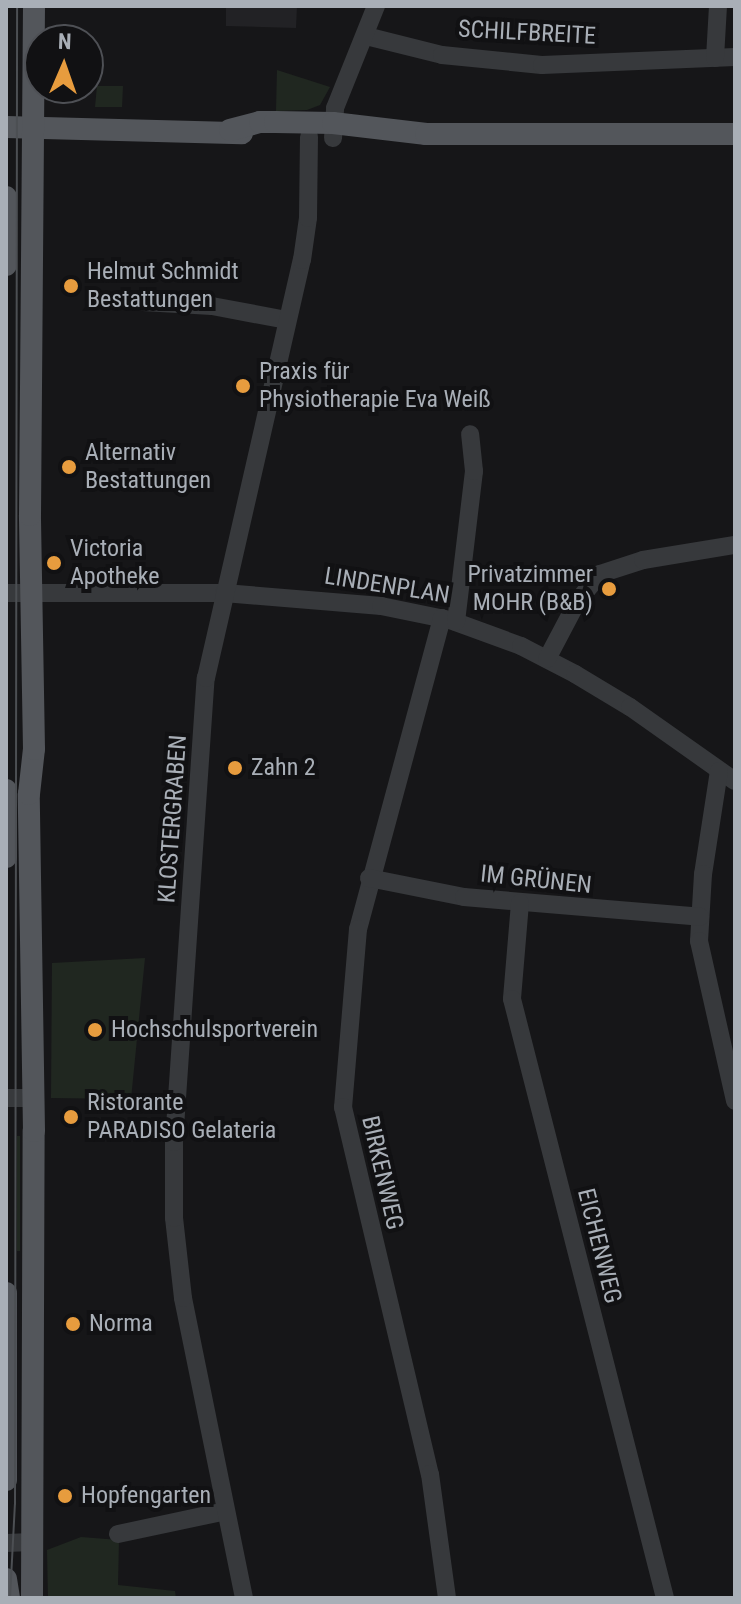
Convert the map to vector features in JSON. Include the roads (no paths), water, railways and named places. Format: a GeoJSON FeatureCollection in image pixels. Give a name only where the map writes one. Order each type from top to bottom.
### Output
{"type":"FeatureCollection","features":[{"type":"Feature","properties":{"kind":"main road"},"geometry":{"type":"LineString","coordinates":[[32,1598],[33,1098],[29,794],[34,749],[30,515],[34,6]]}},
{"type":"Feature","properties":{"kind":"main road"},"geometry":{"type":"LineString","coordinates":[[230,130],[260,122],[333,130],[426,134],[735,134]]}},
{"type":"Feature","properties":{"kind":"main road"},"geometry":{"type":"LineString","coordinates":[[6,127],[230,130],[260,136],[309,137],[333,130]]}},
{"type":"Feature","properties":{"kind":"main road"},"geometry":{"type":"LineString","coordinates":[[6,197],[6,265]]}},
{"type":"Feature","properties":{"kind":"main road"},"geometry":{"type":"LineString","coordinates":[[6,790],[6,857]]}},
{"type":"Feature","properties":{"kind":"main road"},"geometry":{"type":"LineString","coordinates":[[6,1293],[6,1480]]}},
{"type":"Feature","properties":{"kind":"main road"},"geometry":{"type":"LineString","coordinates":[[6,1579],[9,1598]]}},
{"type":"Feature","properties":{"kind":"street"},"geometry":{"type":"LineString","coordinates":[[333,130],[335,108],[376,6]]}},
{"type":"Feature","properties":{"kind":"street"},"geometry":{"type":"LineString","coordinates":[[715,58],[718,6]]}},
{"type":"Feature","properties":{"kind":"street","name":"SCHILFBREITE"},"geometry":{"type":"LineString","coordinates":[[366,36],[442,55],[542,65],[735,57]]}},
{"type":"Feature","properties":{"kind":"street","name":"KLOSTERGRABEN"},"geometry":{"type":"LineString","coordinates":[[244,1598],[183,1298],[173,1186],[206,678],[308,218],[309,137]]}},
{"type":"Feature","properties":{"kind":"street"},"geometry":{"type":"LineString","coordinates":[[143,302],[212,306],[287,320]]}},
{"type":"Feature","properties":{"kind":"street","name":"BIRKENWEG"},"geometry":{"type":"LineString","coordinates":[[447,1598],[430,1474],[343,1115],[352,975],[369,878],[449,620],[474,471],[470,434]]}},
{"type":"Feature","properties":{"kind":"street"},"geometry":{"type":"LineString","coordinates":[[547,659],[577,602],[600,574],[632,562],[735,545]]}},
{"type":"Feature","properties":{"kind":"street","name":"LINDENPLAN"},"geometry":{"type":"LineString","coordinates":[[6,593],[224,593],[381,606],[449,620],[547,659],[630,707],[727,776]]}},
{"type":"Feature","properties":{"kind":"street"},"geometry":{"type":"LineString","coordinates":[[727,776],[700,917],[703,969],[735,1101]]}},
{"type":"Feature","properties":{"kind":"street","name":"IM GRÜNEN"},"geometry":{"type":"LineString","coordinates":[[369,878],[446,894],[520,903],[700,917]]}},
{"type":"Feature","properties":{"kind":"street","name":"EICHENWEG"},"geometry":{"type":"LineString","coordinates":[[520,903],[512,999],[665,1598]]}},
{"type":"Feature","properties":{"kind":"street"},"geometry":{"type":"LineString","coordinates":[[6,1098],[33,1098]]}},
{"type":"Feature","properties":{"kind":"street"},"geometry":{"type":"LineString","coordinates":[[118,1534],[226,1511]]}},
{"type":"Feature","properties":{"kind":"street"},"geometry":{"type":"LineString","coordinates":[[6,1543],[32,1542]]}},
{"type":"Feature","properties":{"kind":"tram line"},"geometry":{"type":"LineString","coordinates":[[10,1598],[15,1504],[17,6]]}},
{"type":"Feature","properties":{"kind":"place","name":"Helmut Schmidt Bestattungen"},"geometry":{"type":"Point","coordinates":[71,286]}},
{"type":"Feature","properties":{"kind":"place","name":"Praxis für Physiotherapie Eva Weiß"},"geometry":{"type":"Point","coordinates":[243,386]}},
{"type":"Feature","properties":{"kind":"place","name":"Alternativ Bestattungen"},"geometry":{"type":"Point","coordinates":[69,467]}},
{"type":"Feature","properties":{"kind":"place","name":"Victoria Apotheke"},"geometry":{"type":"Point","coordinates":[54,563]}},
{"type":"Feature","properties":{"kind":"place","name":"Privatzimmer MOHR (B&B)"},"geometry":{"type":"Point","coordinates":[609,589]}},
{"type":"Feature","properties":{"kind":"place","name":"Zahn 2"},"geometry":{"type":"Point","coordinates":[235,768]}},
{"type":"Feature","properties":{"kind":"place","name":"Hochschulsportverein"},"geometry":{"type":"Point","coordinates":[95,1030]}},
{"type":"Feature","properties":{"kind":"place","name":"Ristorante PARADISO Gelateria"},"geometry":{"type":"Point","coordinates":[71,1117]}},
{"type":"Feature","properties":{"kind":"place","name":"Norma"},"geometry":{"type":"Point","coordinates":[73,1324]}},
{"type":"Feature","properties":{"kind":"place","name":"Hopfengarten"},"geometry":{"type":"Point","coordinates":[65,1496]}}]}
